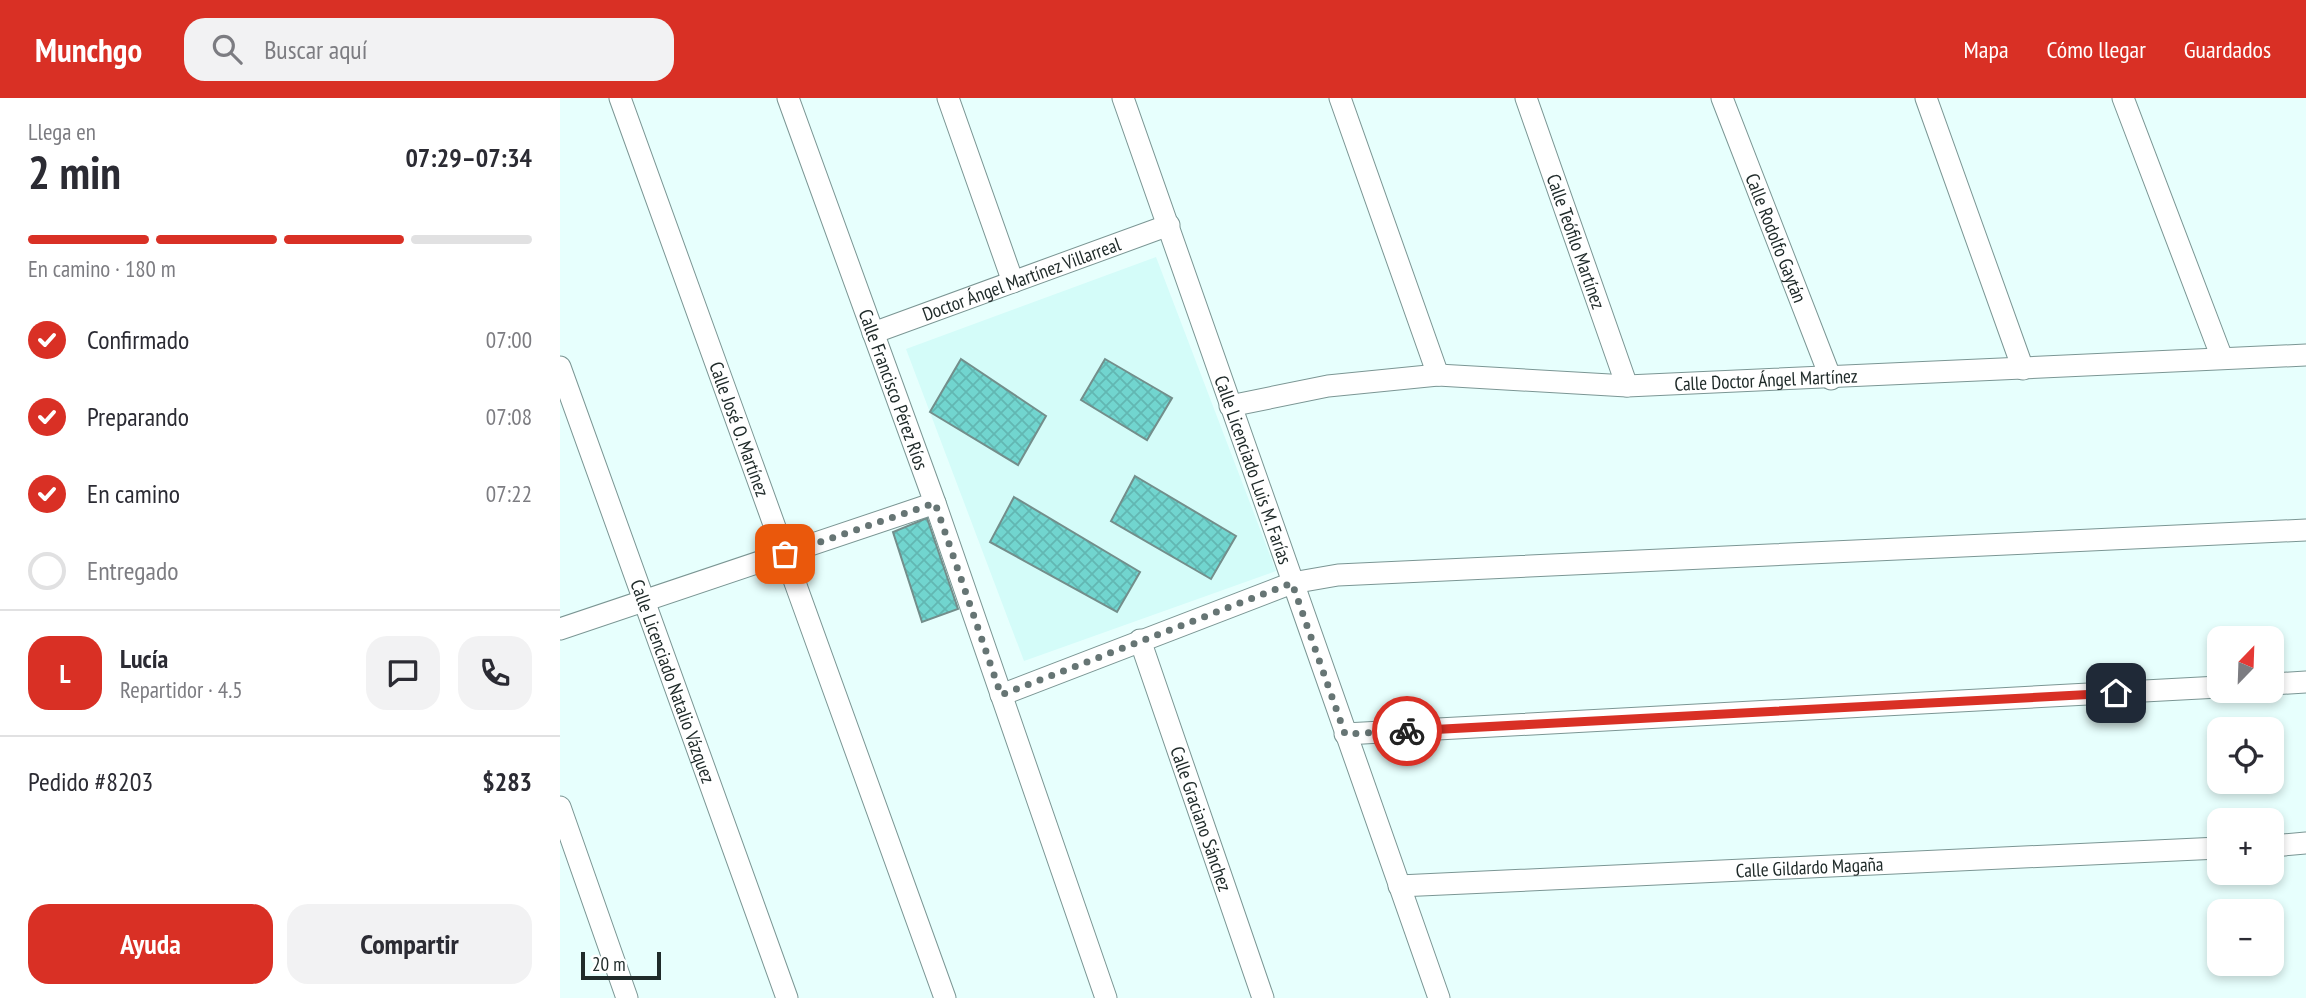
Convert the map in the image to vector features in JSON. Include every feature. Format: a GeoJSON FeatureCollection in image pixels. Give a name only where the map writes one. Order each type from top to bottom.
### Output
{"type":"FeatureCollection","features":[{"type":"Feature","properties":{"kind":"street","name":"Calle José O. Martínez"},"geometry":{"type":"LineString","coordinates":[[620,98],[945,998]]}},
{"type":"Feature","properties":{"kind":"street","name":"Calle Francisco Pérez Ríos"},"geometry":{"type":"LineString","coordinates":[[788,98],[935,503],[1106,998]]}},
{"type":"Feature","properties":{"kind":"street"},"geometry":{"type":"LineString","coordinates":[[948,98],[1013,282]]}},
{"type":"Feature","properties":{"kind":"street","name":"Calle Licenciado Luis M. Farías"},"geometry":{"type":"LineString","coordinates":[[1123,98],[1439,998]]}},
{"type":"Feature","properties":{"kind":"street"},"geometry":{"type":"LineString","coordinates":[[1340,98],[1438,375]]}},
{"type":"Feature","properties":{"kind":"street","name":"Calle Teófilo Martínez"},"geometry":{"type":"LineString","coordinates":[[1527,98],[1627,386]]}},
{"type":"Feature","properties":{"kind":"street","name":"Calle Rodolfo Gaytán"},"geometry":{"type":"LineString","coordinates":[[1722,98],[1831,379]]}},
{"type":"Feature","properties":{"kind":"street"},"geometry":{"type":"LineString","coordinates":[[1926,98],[2023,369]]}},
{"type":"Feature","properties":{"kind":"street"},"geometry":{"type":"LineString","coordinates":[[2123,98],[2222,358]]}},
{"type":"Feature","properties":{"kind":"street","name":"Doctor Ángel Martínez Villarreal"},"geometry":{"type":"LineString","coordinates":[[873,333],[1168,225]]}},
{"type":"Feature","properties":{"kind":"street","name":"Calle Doctor Ángel Martínez"},"geometry":{"type":"LineString","coordinates":[[1230,406],[1328,386],[1438,375],[1627,386],[1831,379],[2306,355]]}},
{"type":"Feature","properties":{"kind":"street","name":"Calle Licenciado Natalio Vázquez"},"geometry":{"type":"LineString","coordinates":[[560,367],[787,998]]}},
{"type":"Feature","properties":{"kind":"street"},"geometry":{"type":"LineString","coordinates":[[560,629],[935,503]]}},
{"type":"Feature","properties":{"kind":"street"},"geometry":{"type":"LineString","coordinates":[[1001,695],[1292,583],[1386,571],[2306,530]]}},
{"type":"Feature","properties":{"kind":"street","name":"Calle Graciano Sánchez"},"geometry":{"type":"LineString","coordinates":[[1140,640],[1263,998]]}},
{"type":"Feature","properties":{"kind":"street"},"geometry":{"type":"LineString","coordinates":[[2284,683],[2306,682]]}},
{"type":"Feature","properties":{"kind":"street"},"geometry":{"type":"LineString","coordinates":[[1345,734],[2207,688]]}},
{"type":"Feature","properties":{"kind":"street"},"geometry":{"type":"LineString","coordinates":[[560,807],[627,998]]}},
{"type":"Feature","properties":{"kind":"street"},"geometry":{"type":"LineString","coordinates":[[2284,845],[2306,844]]}},
{"type":"Feature","properties":{"kind":"street","name":"Calle Gildardo Magaña"},"geometry":{"type":"LineString","coordinates":[[1399,886],[2207,849]]}},
{"type":"Feature","properties":{"kind":"shaded area"},"geometry":{"type":"Polygon","coordinates":[[[1156,257],[1276,571],[1024,661],[906,349],[1156,257]]]}},
{"type":"Feature","properties":{"kind":"building"},"geometry":{"type":"Polygon","coordinates":[[[961,359],[1046,416],[1018,465],[930,412],[961,359]]]}},
{"type":"Feature","properties":{"kind":"building"},"geometry":{"type":"Polygon","coordinates":[[[1105,359],[1172,398],[1147,440],[1081,400],[1105,359]]]}},
{"type":"Feature","properties":{"kind":"building"},"geometry":{"type":"Polygon","coordinates":[[[1135,476],[1236,536],[1211,579],[1111,521],[1135,476]]]}},
{"type":"Feature","properties":{"kind":"building"},"geometry":{"type":"Polygon","coordinates":[[[1014,497],[1140,572],[1117,612],[990,542],[1014,497]]]}},
{"type":"Feature","properties":{"kind":"building"},"geometry":{"type":"Polygon","coordinates":[[[927,518],[958,609],[922,622],[893,532],[927,518]]]}},
{"type":"Feature","properties":{"kind":"way so far"},"geometry":{"type":"LineString","coordinates":[[785,554],[935,503],[1001,695],[1292,583],[1345,734],[1407,731]]}},
{"type":"Feature","properties":{"kind":"route"},"geometry":{"type":"LineString","coordinates":[[1407,731],[2116,693]]}}]}
